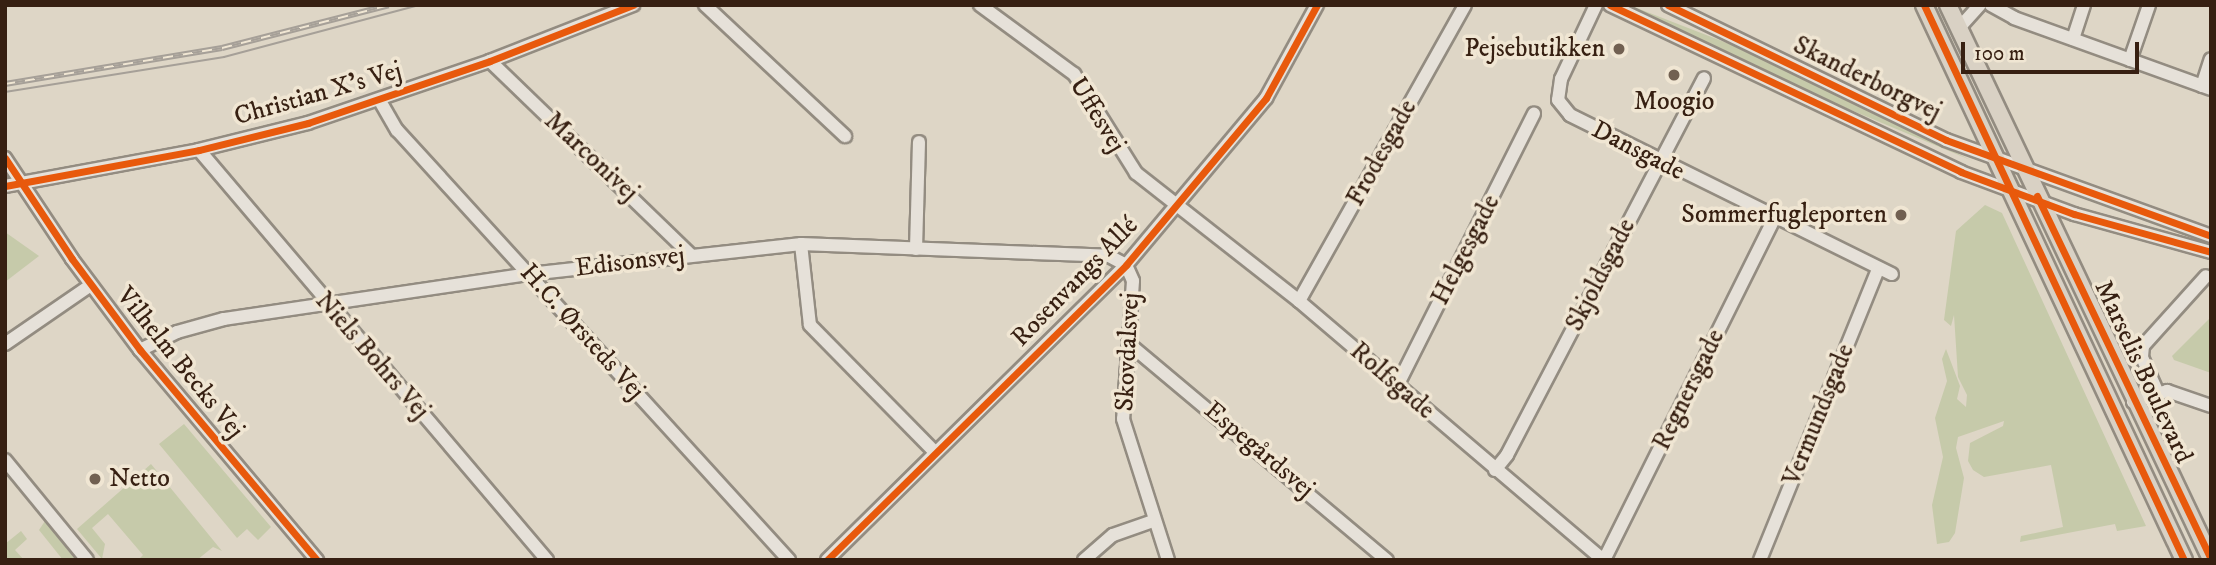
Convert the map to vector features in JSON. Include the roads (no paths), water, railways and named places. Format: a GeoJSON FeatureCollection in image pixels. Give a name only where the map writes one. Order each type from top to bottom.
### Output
{"type":"FeatureCollection","features":[{"type":"Feature","properties":{"kind":"main road","name":"Marselis Boulevard"},"geometry":{"type":"LineString","coordinates":[[1924,5],[2008,190],[2184,560]]}},
{"type":"Feature","properties":{"kind":"main road","name":"Marselis Boulevard"},"geometry":{"type":"LineString","coordinates":[[1948,5],[2133,402],[2211,559]]}},
{"type":"Feature","properties":{"kind":"street","name":"Christian X's Vej"},"geometry":{"type":"LineString","coordinates":[[5,186],[199,150],[380,100],[633,5]]}},
{"type":"Feature","properties":{"kind":"street"},"geometry":{"type":"LineString","coordinates":[[705,5],[845,136]]}},
{"type":"Feature","properties":{"kind":"street","name":"Uffesvej"},"geometry":{"type":"LineString","coordinates":[[980,5],[1068,68],[1126,161],[1179,203]]}},
{"type":"Feature","properties":{"kind":"street","name":"Rosenvangs Allé"},"geometry":{"type":"LineString","coordinates":[[827,560],[1126,265],[1266,98],[1317,5]]}},
{"type":"Feature","properties":{"kind":"street","name":"Frodesgade"},"geometry":{"type":"LineString","coordinates":[[1299,301],[1465,5]]}},
{"type":"Feature","properties":{"kind":"street","name":"Dansgade"},"geometry":{"type":"LineString","coordinates":[[1595,5],[1561,79],[1558,100],[1570,115],[1773,219],[1878,270],[1892,274]]}},
{"type":"Feature","properties":{"kind":"street","name":"Skanderborgvej"},"geometry":{"type":"LineString","coordinates":[[1610,5],[1834,113],[2008,190],[2211,252]]}},
{"type":"Feature","properties":{"kind":"street","name":"Skanderborgvej"},"geometry":{"type":"LineString","coordinates":[[1668,5],[1994,160],[2211,236]]}},
{"type":"Feature","properties":{"kind":"street"},"geometry":{"type":"LineString","coordinates":[[2073,39],[2084,5]]}},
{"type":"Feature","properties":{"kind":"street"},"geometry":{"type":"LineString","coordinates":[[2130,60],[2149,5]]}},
{"type":"Feature","properties":{"kind":"street"},"geometry":{"type":"LineString","coordinates":[[1959,28],[1978,6]]}},
{"type":"Feature","properties":{"kind":"street"},"geometry":{"type":"LineString","coordinates":[[1994,6],[2073,39],[2206,87],[2211,59]]}},
{"type":"Feature","properties":{"kind":"street","name":"Marconivej"},"geometry":{"type":"LineString","coordinates":[[489,61],[691,255]]}},
{"type":"Feature","properties":{"kind":"street","name":"Skjoldsgade"},"geometry":{"type":"LineString","coordinates":[[1495,470],[1507,455],[1704,78]]}},
{"type":"Feature","properties":{"kind":"street","name":"H.C. Ørsteds Vej"},"geometry":{"type":"LineString","coordinates":[[380,100],[397,130],[789,560]]}},
{"type":"Feature","properties":{"kind":"street","name":"Helgesgade"},"geometry":{"type":"LineString","coordinates":[[1397,386],[1534,114]]}},
{"type":"Feature","properties":{"kind":"street"},"geometry":{"type":"LineString","coordinates":[[916,249],[919,142]]}},
{"type":"Feature","properties":{"kind":"street","name":"Niels Bohrs Vej"},"geometry":{"type":"LineString","coordinates":[[199,150],[547,560]]}},
{"type":"Feature","properties":{"kind":"street","name":"Vilhelm Becks Vej"},"geometry":{"type":"LineString","coordinates":[[5,158],[91,285],[140,350],[317,560]]}},
{"type":"Feature","properties":{"kind":"street","name":"Rolfsgade"},"geometry":{"type":"LineString","coordinates":[[1179,203],[1299,301],[1604,560]]}},
{"type":"Feature","properties":{"kind":"street","name":"Regnersgade"},"geometry":{"type":"LineString","coordinates":[[1604,560],[1773,219]]}},
{"type":"Feature","properties":{"kind":"street"},"geometry":{"type":"LineString","coordinates":[[802,244],[810,325],[935,452]]}},
{"type":"Feature","properties":{"kind":"street","name":"Edisonsvej"},"geometry":{"type":"LineString","coordinates":[[140,350],[197,325],[328,304],[529,274],[802,244],[1092,253],[1126,265]]}},
{"type":"Feature","properties":{"kind":"street","name":"Skovdalsvej"},"geometry":{"type":"LineString","coordinates":[[1126,265],[1134,291],[1123,419],[1153,521],[1168,560]]}},
{"type":"Feature","properties":{"kind":"street","name":"Vermundsgade"},"geometry":{"type":"LineString","coordinates":[[1760,560],[1878,270]]}},
{"type":"Feature","properties":{"kind":"street"},"geometry":{"type":"LineString","coordinates":[[2157,391],[2142,357],[2143,346],[2206,276]]}},
{"type":"Feature","properties":{"kind":"street"},"geometry":{"type":"LineString","coordinates":[[7,340],[91,285]]}},
{"type":"Feature","properties":{"kind":"street","name":"Espegårdsvej"},"geometry":{"type":"LineString","coordinates":[[1128,343],[1387,560]]}},
{"type":"Feature","properties":{"kind":"street"},"geometry":{"type":"LineString","coordinates":[[2133,402],[2157,391],[2211,406]]}},
{"type":"Feature","properties":{"kind":"street"},"geometry":{"type":"LineString","coordinates":[[5,460],[87,560]]}},
{"type":"Feature","properties":{"kind":"street"},"geometry":{"type":"LineString","coordinates":[[1084,560],[1114,536],[1153,521]]}},
{"type":"Feature","properties":{"kind":"tram line"},"geometry":{"type":"LineString","coordinates":[[5,92],[224,57],[419,5]]}},
{"type":"Feature","properties":{"kind":"railway"},"geometry":{"type":"LineString","coordinates":[[5,84],[222,48],[389,5]]}},
{"type":"Feature","properties":{"kind":"place","name":"Pejsebutikken"},"geometry":{"type":"Point","coordinates":[1619,49]}},
{"type":"Feature","properties":{"kind":"place","name":"Moogio"},"geometry":{"type":"Point","coordinates":[1674,75]}},
{"type":"Feature","properties":{"kind":"place","name":"Sommerfugleporten"},"geometry":{"type":"Point","coordinates":[1901,215]}},
{"type":"Feature","properties":{"kind":"place","name":"Netto"},"geometry":{"type":"Point","coordinates":[95,479]}}]}
